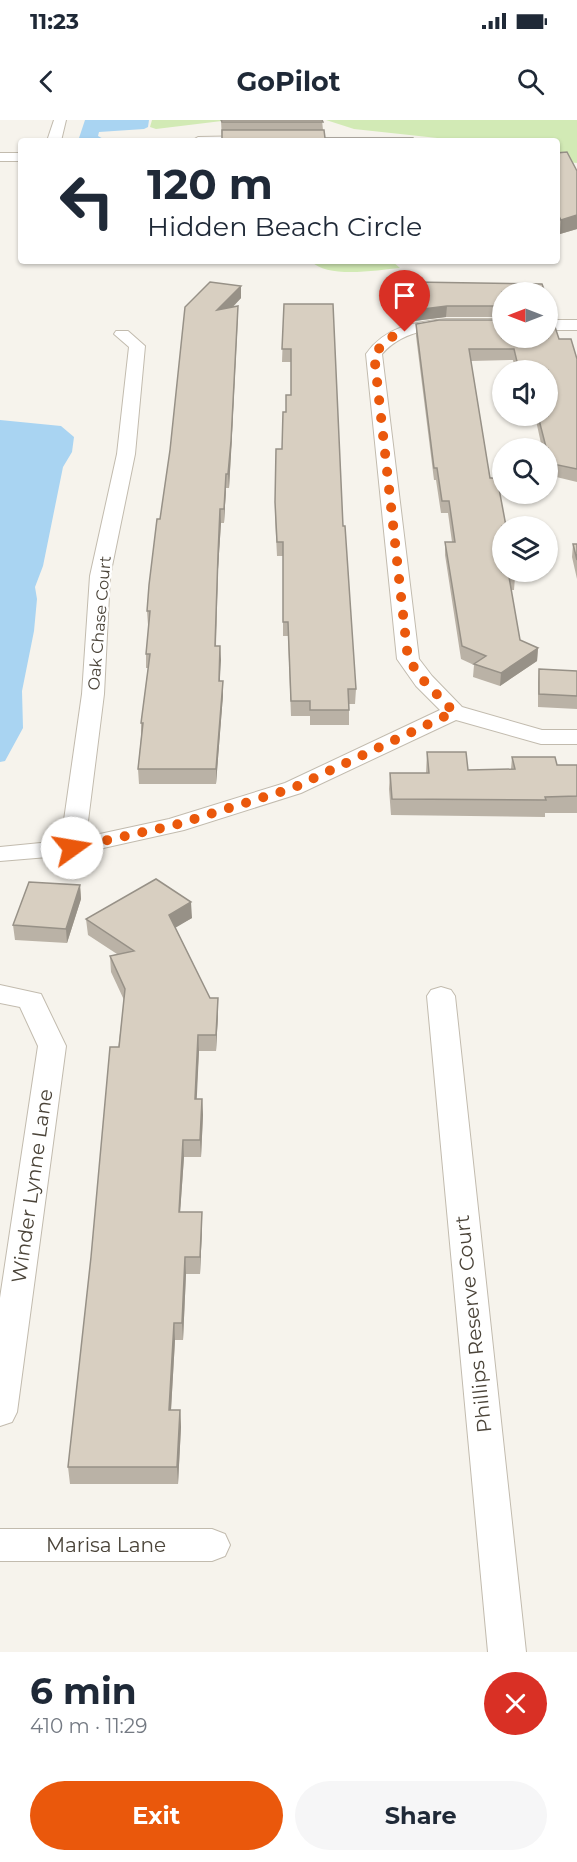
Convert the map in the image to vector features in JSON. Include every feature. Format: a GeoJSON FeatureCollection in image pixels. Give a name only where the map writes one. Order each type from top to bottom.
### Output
{"type":"FeatureCollection","features":[{"type":"Feature","properties":{"kind":"street"},"geometry":{"type":"LineString","coordinates":[[55,138],[60,120]]}},
{"type":"Feature","properties":{"kind":"street"},"geometry":{"type":"LineString","coordinates":[[0,157],[18,157]]}},
{"type":"Feature","properties":{"kind":"street"},"geometry":{"type":"LineString","coordinates":[[492,324],[456,324],[417,328],[389,338],[374,354],[408,659],[424,681],[454,712],[540,737],[577,737]]}},
{"type":"Feature","properties":{"kind":"street"},"geometry":{"type":"LineString","coordinates":[[558,325],[577,325]]}},
{"type":"Feature","properties":{"kind":"street","name":"Oak Chase Court"},"geometry":{"type":"LineString","coordinates":[[72,848],[93,694],[100,576],[126,454],[136,346],[122,334]]}},
{"type":"Feature","properties":{"kind":"street"},"geometry":{"type":"LineString","coordinates":[[0,854],[72,848],[175,825],[293,788],[454,712]]}},
{"type":"Feature","properties":{"kind":"street","name":"Winder Lynne Lane"},"geometry":{"type":"LineString","coordinates":[[0,994],[31,1000],[51,1046],[0,1412]]}},
{"type":"Feature","properties":{"kind":"street","name":"Phillips Reserve Court"},"geometry":{"type":"LineString","coordinates":[[441,996],[507,1652]]}},
{"type":"Feature","properties":{"kind":"street","name":"Marisa Lane"},"geometry":{"type":"LineString","coordinates":[[0,1545],[212,1545]]}},
{"type":"Feature","properties":{"kind":"green space"},"geometry":{"type":"Polygon","coordinates":[[[152,120],[230,120],[156,129],[150,127],[152,120]]]}},
{"type":"Feature","properties":{"kind":"green space"},"geometry":{"type":"Polygon","coordinates":[[[326,120],[577,120],[577,163],[560,161],[560,138],[437,138],[354,129],[326,120]]]}},
{"type":"Feature","properties":{"kind":"green space"},"geometry":{"type":"Polygon","coordinates":[[[314,264],[395,264],[400,268],[340,272],[318,267],[314,264]]]}},
{"type":"Feature","properties":{"kind":"water"},"geometry":{"type":"Polygon","coordinates":[[[85,120],[149,120],[148,127],[144,129],[99,132],[98,136],[102,138],[79,138],[85,120]]]}},
{"type":"Feature","properties":{"kind":"water"},"geometry":{"type":"Polygon","coordinates":[[[0,420],[61,426],[74,437],[72,452],[63,467],[43,566],[35,587],[37,599],[34,631],[22,691],[23,728],[5,761],[0,762],[0,420]]]}},
{"type":"Feature","properties":{"kind":"building"},"geometry":{"type":"Polygon","coordinates":[[[221,120],[322,120],[323,122],[222,122],[221,120]]]}},
{"type":"Feature","properties":{"kind":"building"},"geometry":{"type":"Polygon","coordinates":[[[222,130],[324,130],[325,138],[222,138],[222,130]]]}},
{"type":"Feature","properties":{"kind":"building"},"geometry":{"type":"Polygon","coordinates":[[[567,152],[577,171],[577,215],[561,220],[560,218],[560,153],[567,152]]]}},
{"type":"Feature","properties":{"kind":"building"},"geometry":{"type":"Polygon","coordinates":[[[210,282],[241,286],[217,310],[238,306],[231,441],[224,509],[220,509],[215,646],[220,646],[219,681],[223,681],[216,769],[138,769],[150,654],[146,654],[150,611],[147,611],[149,585],[157,519],[160,519],[170,450],[185,307],[210,282]]]}},
{"type":"Feature","properties":{"kind":"building"},"geometry":{"type":"Polygon","coordinates":[[[413,282],[492,283],[492,306],[447,306],[415,310],[413,282]]]}},
{"type":"Feature","properties":{"kind":"building"},"geometry":{"type":"Polygon","coordinates":[[[284,304],[333,304],[343,526],[345,526],[356,689],[348,689],[349,710],[310,710],[310,701],[291,701],[288,622],[283,622],[283,542],[277,542],[275,502],[276,449],[282,449],[283,412],[286,412],[286,395],[291,395],[291,349],[282,349],[284,304]]]}},
{"type":"Feature","properties":{"kind":"building"},"geometry":{"type":"Polygon","coordinates":[[[439,320],[492,320],[492,348],[558,348],[558,336],[559,339],[571,339],[577,359],[577,469],[558,465],[558,438],[544,438],[541,426],[558,426],[558,360],[517,360],[514,349],[469,349],[490,478],[492,478],[492,504],[502,504],[504,516],[492,516],[492,582],[510,582],[520,640],[538,648],[501,673],[474,664],[486,656],[462,646],[445,542],[455,542],[449,501],[442,501],[437,468],[434,468],[416,324],[439,320]]]}},
{"type":"Feature","properties":{"kind":"building"},"geometry":{"type":"Polygon","coordinates":[[[573,544],[577,544],[577,560],[573,544]]]}},
{"type":"Feature","properties":{"kind":"building"},"geometry":{"type":"Polygon","coordinates":[[[539,669],[577,671],[577,696],[539,694],[539,669]]]}},
{"type":"Feature","properties":{"kind":"building"},"geometry":{"type":"Polygon","coordinates":[[[427,752],[466,752],[468,770],[515,769],[512,757],[555,757],[557,765],[577,765],[577,796],[545,797],[546,800],[392,799],[390,773],[429,773],[427,752]]]}},
{"type":"Feature","properties":{"kind":"building"},"geometry":{"type":"Polygon","coordinates":[[[156,879],[191,902],[169,915],[210,998],[218,998],[216,1035],[198,1035],[195,1099],[202,1099],[200,1140],[183,1140],[179,1212],[202,1212],[200,1257],[185,1257],[182,1323],[174,1323],[169,1410],[180,1410],[177,1467],[68,1467],[91,1257],[110,1047],[119,1047],[125,989],[110,956],[134,951],[86,919],[156,879]]]}},
{"type":"Feature","properties":{"kind":"building"},"geometry":{"type":"Polygon","coordinates":[[[29,882],[80,885],[66,929],[13,925],[29,882]]]}},
{"type":"Feature","properties":{"kind":"route"},"geometry":{"type":"LineString","coordinates":[[72,848],[175,825],[293,788],[454,712],[424,681],[408,659],[374,354],[389,338],[405,332]]}}]}
